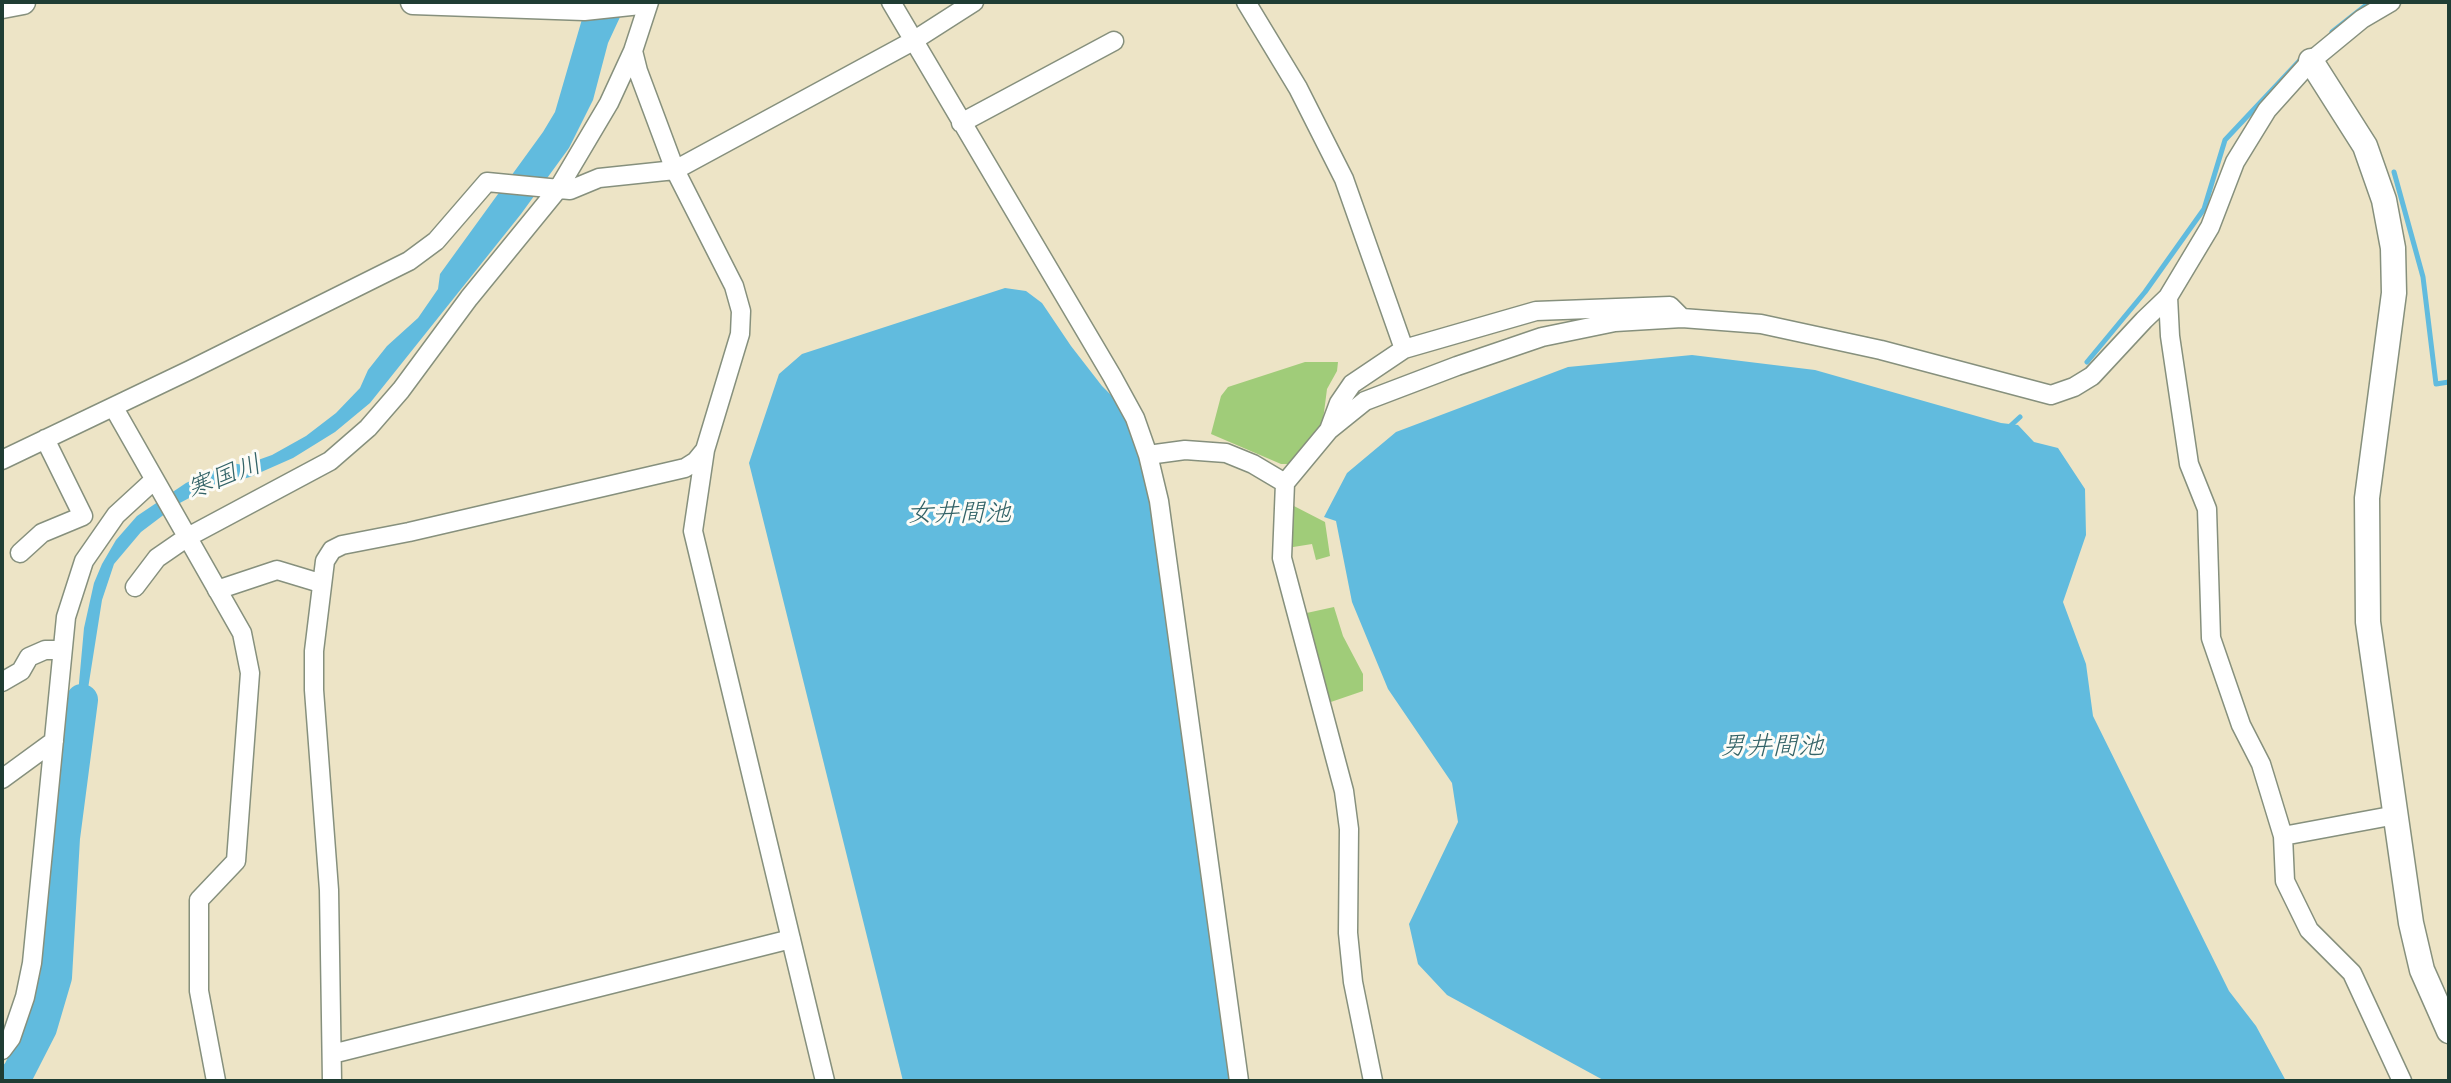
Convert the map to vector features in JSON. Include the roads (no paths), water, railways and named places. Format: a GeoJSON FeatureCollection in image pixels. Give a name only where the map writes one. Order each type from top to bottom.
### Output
{"type":"FeatureCollection","features":[{"type":"Feature","properties":{"kind":"street"},"geometry":{"type":"LineString","coordinates":[[2,6],[23,2]]}},
{"type":"Feature","properties":{"kind":"street"},"geometry":{"type":"LineString","coordinates":[[135,587],[157,558],[183,533],[330,461],[368,428],[401,390],[552,188],[609,103],[633,51],[642,3],[584,8],[413,2]]}},
{"type":"Feature","properties":{"kind":"street"},"geometry":{"type":"LineString","coordinates":[[891,2],[1112,376],[1135,418],[1148,455],[1159,501],[1239,1081]]}},
{"type":"Feature","properties":{"kind":"street"},"geometry":{"type":"LineString","coordinates":[[2,460],[114,408],[409,261],[436,241],[487,182],[570,190],[599,178],[675,170],[913,41],[974,2]]}},
{"type":"Feature","properties":{"kind":"street"},"geometry":{"type":"LineString","coordinates":[[1246,2],[1298,88],[1339,167],[1404,349]]}},
{"type":"Feature","properties":{"kind":"street"},"geometry":{"type":"LineString","coordinates":[[1373,1081],[1353,982],[1348,933],[1349,829],[1344,791],[1282,558],[1285,483],[1329,430],[1365,401],[1542,337],[1615,322],[1682,318],[1761,324],[1881,350],[2051,395],[2074,387],[2092,376],[2168,297],[2210,227],[2235,162],[2267,110],[2311,61],[2362,19],[2391,2]]}},
{"type":"Feature","properties":{"kind":"street"},"geometry":{"type":"LineString","coordinates":[[961,123],[1114,41]]}},
{"type":"Feature","properties":{"kind":"street"},"geometry":{"type":"LineString","coordinates":[[633,51],[675,170],[734,286],[741,311],[740,334],[705,450],[693,531],[825,1081]]}},
{"type":"Feature","properties":{"kind":"street"},"geometry":{"type":"LineString","coordinates":[[2311,61],[2365,146],[2384,200],[2393,248],[2394,293],[2367,498],[2368,622],[2411,923],[2422,970],[2449,1031]]}},
{"type":"Feature","properties":{"kind":"street"},"geometry":{"type":"LineString","coordinates":[[2168,297],[2170,336],[2189,464],[2207,509],[2211,638],[2241,725],[2261,764],[2283,836],[2285,881],[2309,930],[2352,973],[2402,1081]]}},
{"type":"Feature","properties":{"kind":"street"},"geometry":{"type":"LineString","coordinates":[[1329,430],[1339,403],[1352,384],[1404,349],[1536,311],[1670,306],[1682,318]]}},
{"type":"Feature","properties":{"kind":"street"},"geometry":{"type":"LineString","coordinates":[[114,408],[242,633],[250,673],[236,861],[199,900],[199,991],[216,1081]]}},
{"type":"Feature","properties":{"kind":"street"},"geometry":{"type":"LineString","coordinates":[[20,553],[42,533],[83,516],[45,439]]}},
{"type":"Feature","properties":{"kind":"street"},"geometry":{"type":"LineString","coordinates":[[332,1081],[329,890],[314,690],[314,651],[325,561],[332,550],[342,545],[685,468],[705,450]]}},
{"type":"Feature","properties":{"kind":"street"},"geometry":{"type":"LineString","coordinates":[[1148,455],[1185,450],[1226,453],[1253,464],[1285,483]]}},
{"type":"Feature","properties":{"kind":"street"},"geometry":{"type":"LineString","coordinates":[[2,1050],[11,1038],[32,963],[66,617],[84,561],[116,515],[156,485]]}},
{"type":"Feature","properties":{"kind":"street"},"geometry":{"type":"LineString","coordinates":[[217,590],[277,570],[320,583]]}},
{"type":"Feature","properties":{"kind":"street"},"geometry":{"type":"LineString","coordinates":[[2,682],[21,671],[29,657],[45,650],[62,650]]}},
{"type":"Feature","properties":{"kind":"street"},"geometry":{"type":"LineString","coordinates":[[2,779],[54,741]]}},
{"type":"Feature","properties":{"kind":"street"},"geometry":{"type":"LineString","coordinates":[[2283,836],[2396,815]]}},
{"type":"Feature","properties":{"kind":"street"},"geometry":{"type":"LineString","coordinates":[[332,1054],[791,939]]}},
{"type":"Feature","properties":{"kind":"water"},"geometry":{"type":"Polygon","coordinates":[[[587,2],[627,2],[608,43],[593,100],[569,148],[521,214],[370,403],[335,432],[293,458],[250,477],[204,490],[178,504],[141,532],[114,564],[102,600],[81,733],[73,749],[84,628],[94,583],[116,540],[137,516],[186,483],[231,463],[244,465],[272,455],[306,436],[336,413],[360,388],[368,370],[387,346],[418,318],[438,289],[440,274],[555,112],[587,2]]]}},
{"type":"Feature","properties":{"kind":"water","name":"女井間池"},"geometry":{"type":"Polygon","coordinates":[[[1005,288],[1026,291],[1042,303],[1102,386],[1124,408],[1144,465],[1234,1081],[903,1081],[749,463],[779,374],[802,354],[1005,288]]]}},
{"type":"Feature","properties":{"kind":"water","name":"男井間池"},"geometry":{"type":"Polygon","coordinates":[[[1692,355],[1815,370],[2001,423],[2018,425],[2034,442],[2058,448],[2085,489],[2086,535],[2063,602],[2086,664],[2093,716],[2229,991],[2256,1026],[2286,1081],[1605,1081],[1447,995],[1418,964],[1409,924],[1458,822],[1452,783],[1388,689],[1352,602],[1336,521],[1324,517],[1347,473],[1396,432],[1568,367],[1692,355]]]}},
{"type":"Feature","properties":{"kind":"waterway"},"geometry":{"type":"LineString","coordinates":[[2332,32],[2370,2]]}},
{"type":"Feature","properties":{"kind":"waterway"},"geometry":{"type":"LineString","coordinates":[[2087,362],[2145,292],[2204,209],[2225,140],[2303,57]]}},
{"type":"Feature","properties":{"kind":"waterway"},"geometry":{"type":"LineString","coordinates":[[2394,172],[2423,277],[2436,384],[2449,382]]}},
{"type":"Feature","properties":{"kind":"waterway"},"geometry":{"type":"LineString","coordinates":[[2007,429],[2020,417]]}},
{"type":"Feature","properties":{"kind":"waterway","name":"寒国川"},"geometry":{"type":"LineString","coordinates":[[10,1081],[18,1073],[41,1028],[56,977],[64,838],[82,700]]}}]}
